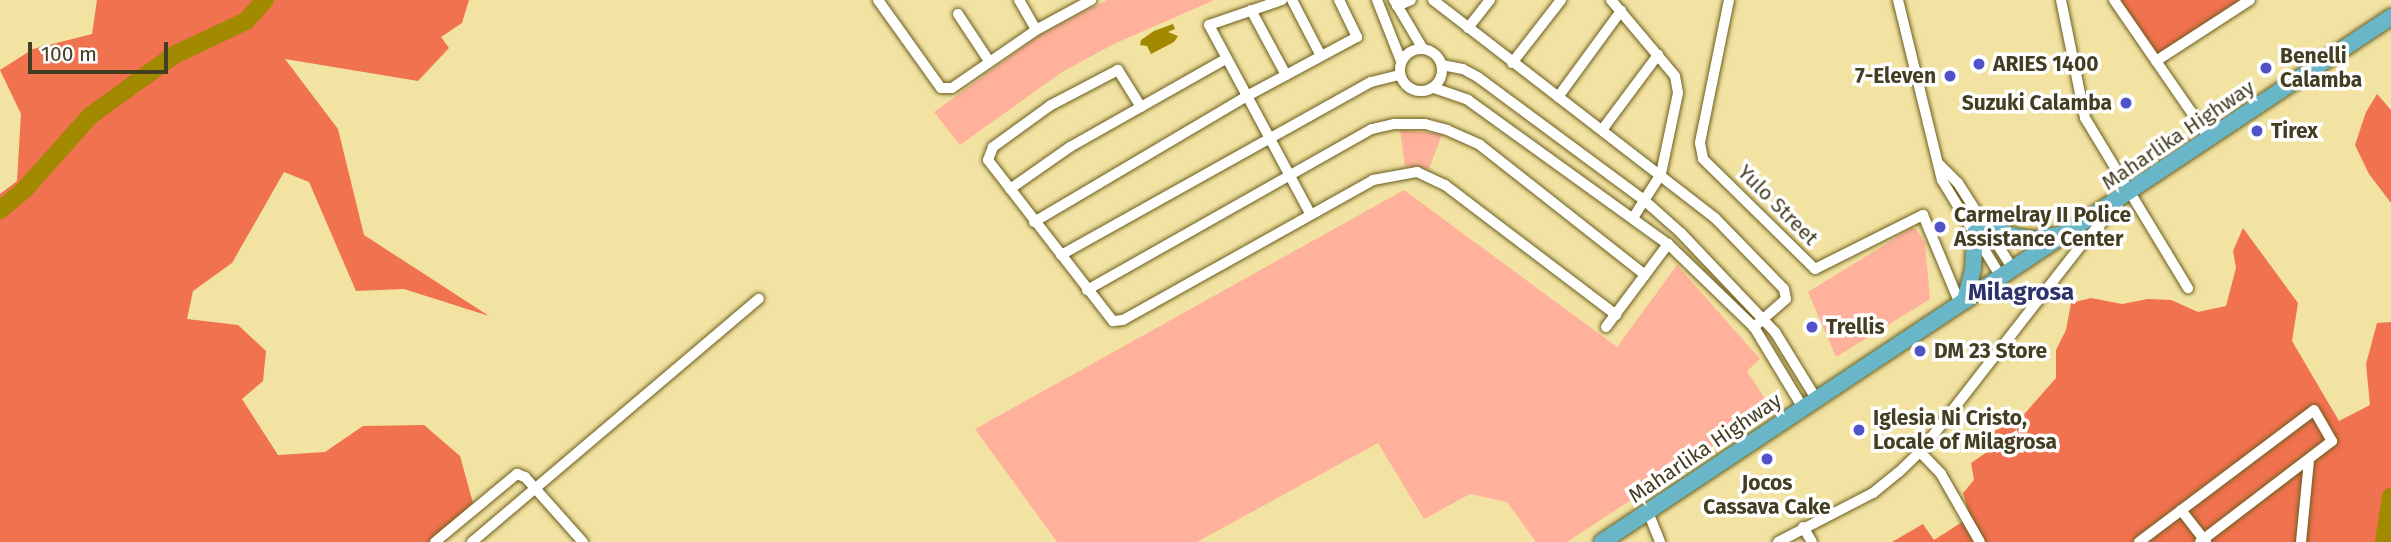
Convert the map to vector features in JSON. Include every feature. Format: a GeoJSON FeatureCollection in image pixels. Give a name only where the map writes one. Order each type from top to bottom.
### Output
{"type":"FeatureCollection","features":[{"type":"Feature","properties":{"kind":"highway","name":"Maharlika Highway"},"geometry":{"type":"LineString","coordinates":[[1602,542],[2391,17]]}},
{"type":"Feature","properties":{"kind":"highway"},"geometry":{"type":"LineString","coordinates":[[1962,303],[1973,269],[1978,227],[2027,238],[2070,232]]}},
{"type":"Feature","properties":{"kind":"street"},"geometry":{"type":"LineString","coordinates":[[1018,0],[1036,30]]}},
{"type":"Feature","properties":{"kind":"street"},"geometry":{"type":"LineString","coordinates":[[1282,0],[1209,25],[1310,213]]}},
{"type":"Feature","properties":{"kind":"street"},"geometry":{"type":"LineString","coordinates":[[1292,0],[1321,56]]}},
{"type":"Feature","properties":{"kind":"street"},"geometry":{"type":"LineString","coordinates":[[1034,222],[1247,96],[1357,37],[1339,0]]}},
{"type":"Feature","properties":{"kind":"street"},"geometry":{"type":"LineString","coordinates":[[1377,0],[1401,61],[1400,75],[1408,87],[1421,92],[1434,88],[1468,100],[1668,244],[1754,327],[1810,404]]}},
{"type":"Feature","properties":{"kind":"street"},"geometry":{"type":"LineString","coordinates":[[1411,0],[1395,3],[1423,48],[1435,54],[1442,65],[1441,78],[1434,88]]}},
{"type":"Feature","properties":{"kind":"street"},"geometry":{"type":"LineString","coordinates":[[1433,0],[1715,218],[1784,289],[1786,299],[1754,327]]}},
{"type":"Feature","properties":{"kind":"street"},"geometry":{"type":"LineString","coordinates":[[1468,28],[1489,0]]}},
{"type":"Feature","properties":{"kind":"street"},"geometry":{"type":"LineString","coordinates":[[1512,63],[1561,0]]}},
{"type":"Feature","properties":{"kind":"street"},"geometry":{"type":"LineString","coordinates":[[1611,0],[1675,76],[1678,93],[1661,174],[1633,218]]}},
{"type":"Feature","properties":{"kind":"street","name":"Yulo Street"},"geometry":{"type":"LineString","coordinates":[[1729,0],[1700,143],[1703,159],[1815,269],[1923,215],[1962,303]]}},
{"type":"Feature","properties":{"kind":"street"},"geometry":{"type":"LineString","coordinates":[[1898,0],[1940,165],[1958,183],[1978,227],[2007,273]]}},
{"type":"Feature","properties":{"kind":"street"},"geometry":{"type":"LineString","coordinates":[[2061,0],[2085,118],[2188,288]]}},
{"type":"Feature","properties":{"kind":"street"},"geometry":{"type":"LineString","coordinates":[[2114,0],[2210,139]]}},
{"type":"Feature","properties":{"kind":"street"},"geometry":{"type":"LineString","coordinates":[[2157,61],[2250,0]]}},
{"type":"Feature","properties":{"kind":"street"},"geometry":{"type":"LineString","coordinates":[[883,2],[942,88],[952,88],[1036,30],[1084,2]]}},
{"type":"Feature","properties":{"kind":"street"},"geometry":{"type":"LineString","coordinates":[[1251,10],[1286,75]]}},
{"type":"Feature","properties":{"kind":"street"},"geometry":{"type":"LineString","coordinates":[[1558,97],[1621,11]]}},
{"type":"Feature","properties":{"kind":"street"},"geometry":{"type":"LineString","coordinates":[[958,14],[989,61]]}},
{"type":"Feature","properties":{"kind":"street"},"geometry":{"type":"LineString","coordinates":[[1401,61],[1410,51],[1423,48]]}},
{"type":"Feature","properties":{"kind":"street"},"geometry":{"type":"LineString","coordinates":[[1602,130],[1658,55]]}},
{"type":"Feature","properties":{"kind":"street"},"geometry":{"type":"LineString","coordinates":[[1010,190],[1070,147],[1227,58]]}},
{"type":"Feature","properties":{"kind":"street"},"geometry":{"type":"LineString","coordinates":[[1442,65],[1463,69],[1479,78],[1645,201],[1681,233],[1765,320],[1784,345],[1810,404]]}},
{"type":"Feature","properties":{"kind":"street"},"geometry":{"type":"LineString","coordinates":[[1140,107],[1118,70],[1051,104],[993,147],[988,160],[1113,321],[1123,320],[1373,180],[1417,172],[1445,185],[1616,315]]}},
{"type":"Feature","properties":{"kind":"street"},"geometry":{"type":"LineString","coordinates":[[1061,254],[1371,82],[1400,75]]}},
{"type":"Feature","properties":{"kind":"street"},"geometry":{"type":"LineString","coordinates":[[1087,290],[1372,129],[1394,124],[1425,124],[1447,130],[1480,145],[1645,275]]}},
{"type":"Feature","properties":{"kind":"street"},"geometry":{"type":"LineString","coordinates":[[1778,542],[1872,493],[1920,452],[2038,299],[2130,191]]}},
{"type":"Feature","properties":{"kind":"street"},"geometry":{"type":"LineString","coordinates":[[1606,327],[1668,244]]}},
{"type":"Feature","properties":{"kind":"street"},"geometry":{"type":"LineString","coordinates":[[472,542],[759,299]]}},
{"type":"Feature","properties":{"kind":"street"},"geometry":{"type":"LineString","coordinates":[[2139,542],[2181,510],[2314,410],[2333,441],[2204,541],[2181,510]]}},
{"type":"Feature","properties":{"kind":"street"},"geometry":{"type":"LineString","coordinates":[[1920,452],[1941,474],[1980,542]]}},
{"type":"Feature","properties":{"kind":"street"},"geometry":{"type":"LineString","coordinates":[[2301,542],[2309,461]]}},
{"type":"Feature","properties":{"kind":"street"},"geometry":{"type":"LineString","coordinates":[[435,542],[517,474],[525,477],[583,542]]}},
{"type":"Feature","properties":{"kind":"street"},"geometry":{"type":"LineString","coordinates":[[1648,512],[1660,542]]}},
{"type":"Feature","properties":{"kind":"street"},"geometry":{"type":"LineString","coordinates":[[1803,527],[1812,542]]}},
{"type":"Feature","properties":{"kind":"shaded area"},"geometry":{"type":"Polygon","coordinates":[[[97,0],[469,0],[462,23],[441,37],[449,48],[418,81],[285,59],[338,129],[364,235],[489,316],[404,289],[356,291],[309,182],[284,172],[232,263],[193,291],[187,319],[238,325],[266,351],[263,381],[242,399],[278,455],[325,452],[363,426],[424,425],[460,456],[473,503],[430,542],[0,542],[0,194],[17,181],[21,114],[0,70],[33,49],[92,34],[97,0]]]}},
{"type":"Feature","properties":{"kind":"shaded area"},"geometry":{"type":"Polygon","coordinates":[[[1107,0],[1214,0],[1114,44],[1062,72],[960,145],[934,112],[1040,35],[1107,0]]]}},
{"type":"Feature","properties":{"kind":"shaded area"},"geometry":{"type":"Polygon","coordinates":[[[2114,0],[2247,0],[2158,59],[2114,0]]]}},
{"type":"Feature","properties":{"kind":"shaded area"},"geometry":{"type":"Polygon","coordinates":[[[1173,24],[1175,29],[1168,32],[1178,36],[1174,42],[1151,54],[1147,46],[1140,45],[1141,40],[1154,31],[1173,24]]]}},
{"type":"Feature","properties":{"kind":"shaded area"},"geometry":{"type":"Polygon","coordinates":[[[2377,94],[2391,110],[2391,203],[2369,174],[2355,145],[2366,112],[2377,94]]]}},
{"type":"Feature","properties":{"kind":"shaded area"},"geometry":{"type":"Polygon","coordinates":[[[1400,130],[1442,134],[1429,169],[1405,166],[1400,130]]]}},
{"type":"Feature","properties":{"kind":"shaded area"},"geometry":{"type":"Polygon","coordinates":[[[1404,190],[1617,347],[1677,265],[1760,359],[1747,371],[1769,405],[1715,445],[1567,542],[1536,542],[1507,502],[1470,494],[1424,519],[1378,443],[1197,542],[1057,542],[975,429],[1404,190]]]}},
{"type":"Feature","properties":{"kind":"shaded area"},"geometry":{"type":"Polygon","coordinates":[[[1912,228],[1916,229],[1925,243],[1930,299],[1836,357],[1808,292],[1912,228]]]}},
{"type":"Feature","properties":{"kind":"shaded area"},"geometry":{"type":"Polygon","coordinates":[[[2243,228],[2298,303],[2292,341],[2339,421],[2370,405],[2366,364],[2377,323],[2391,322],[2391,542],[1892,542],[1923,524],[1934,540],[1970,517],[1963,493],[1974,480],[1971,463],[1996,446],[1988,434],[2020,419],[2056,378],[2056,350],[2066,330],[2071,303],[2091,298],[2122,304],[2148,299],[2171,300],[2198,312],[2226,306],[2236,268],[2233,251],[2243,228]]]}},
{"type":"Feature","properties":{"kind":"waterway"},"geometry":{"type":"LineString","coordinates":[[0,210],[25,189],[90,116],[174,55],[246,21],[265,0]]}},
{"type":"Feature","properties":{"kind":"waterway"},"geometry":{"type":"LineString","coordinates":[[2384,542],[2391,497]]}},
{"type":"Feature","properties":{"kind":"place","name":"ARIES 1400"},"geometry":{"type":"Point","coordinates":[1979,64]}},
{"type":"Feature","properties":{"kind":"place","name":"Benelli Calamba"},"geometry":{"type":"Point","coordinates":[2266,68]}},
{"type":"Feature","properties":{"kind":"place","name":"7-Eleven"},"geometry":{"type":"Point","coordinates":[1950,76]}},
{"type":"Feature","properties":{"kind":"place","name":"Suzuki Calamba"},"geometry":{"type":"Point","coordinates":[2126,103]}},
{"type":"Feature","properties":{"kind":"place","name":"Tirex"},"geometry":{"type":"Point","coordinates":[2257,131]}},
{"type":"Feature","properties":{"kind":"place","name":"Carmelray II Police Assistance Center"},"geometry":{"type":"Point","coordinates":[1940,227]}},
{"type":"Feature","properties":{"kind":"place","name":"Trellis"},"geometry":{"type":"Point","coordinates":[1812,327]}},
{"type":"Feature","properties":{"kind":"place","name":"DM 23 Store"},"geometry":{"type":"Point","coordinates":[1920,351]}},
{"type":"Feature","properties":{"kind":"place","name":"Iglesia Ni Cristo, Locale of Milagrosa"},"geometry":{"type":"Point","coordinates":[1859,430]}},
{"type":"Feature","properties":{"kind":"place","name":"Jocos Cassava Cake"},"geometry":{"type":"Point","coordinates":[1767,459]}},
{"type":"Feature","properties":{"kind":"district","name":"Milagrosa"},"geometry":{"type":"Point","coordinates":[2021,293]}}]}
